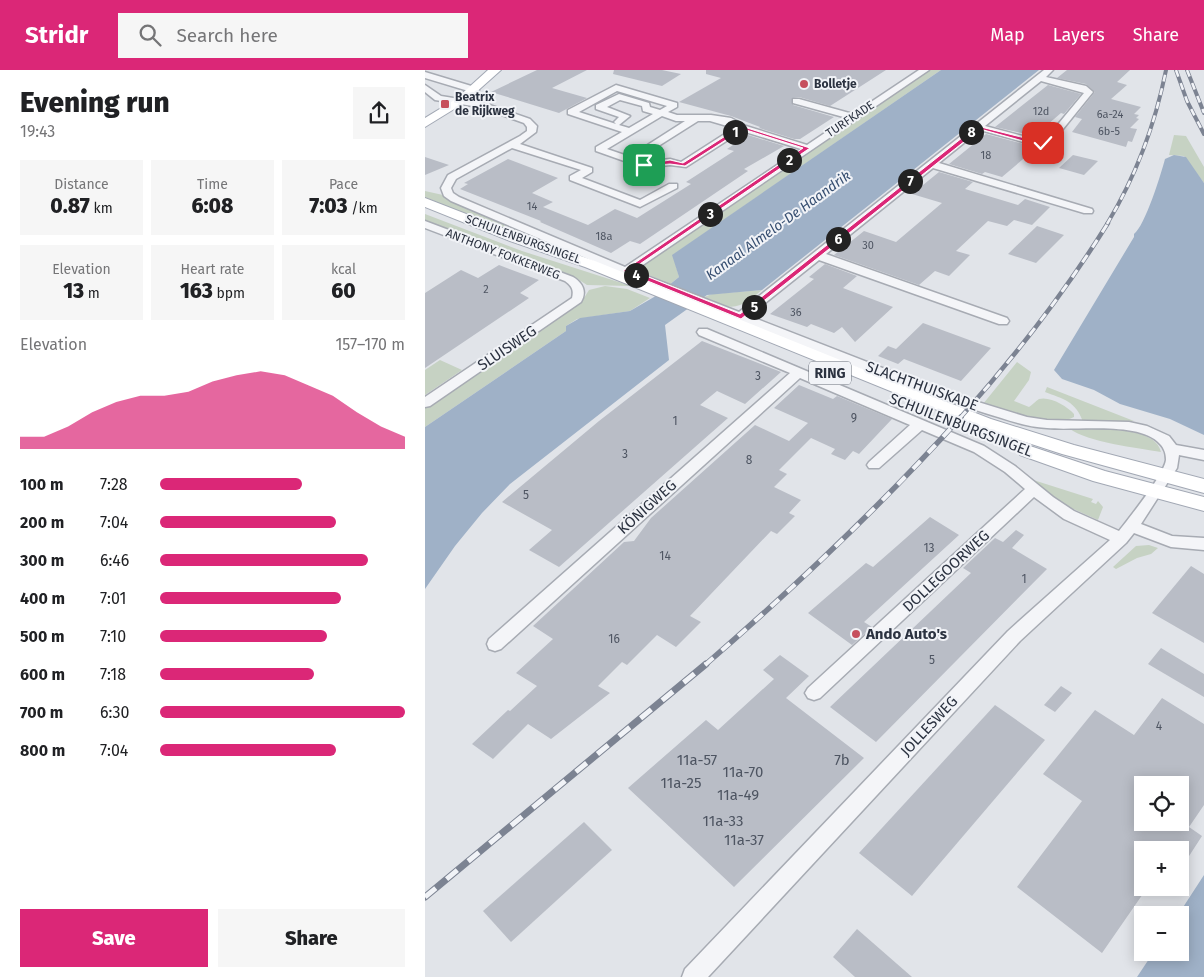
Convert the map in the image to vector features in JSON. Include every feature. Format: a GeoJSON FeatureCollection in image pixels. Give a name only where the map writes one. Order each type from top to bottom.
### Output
{"type":"FeatureCollection","features":[{"type":"Feature","properties":{"kind":"main road"},"geometry":{"type":"LineString","coordinates":[[425,128],[475,90],[495,70]]}},
{"type":"Feature","properties":{"kind":"main road"},"geometry":{"type":"LineString","coordinates":[[425,123],[441,115]]}},
{"type":"Feature","properties":{"kind":"main road","name":"SCHUILENBURGSINGEL"},"geometry":{"type":"LineString","coordinates":[[425,202],[515,238],[623,274],[734,319],[758,341],[785,354],[1030,452],[1100,476],[1161,484],[1204,486]]}},
{"type":"Feature","properties":{"kind":"main road","name":"SCHUILENBURGSINGEL"},"geometry":{"type":"LineString","coordinates":[[425,212],[530,252],[623,274]]}},
{"type":"Feature","properties":{"kind":"main road","name":"SCHUILENBURGSINGEL"},"geometry":{"type":"LineString","coordinates":[[1161,484],[1204,504]]}},
{"type":"Feature","properties":{"kind":"street","name":"TURFKADE"},"geometry":{"type":"LineString","coordinates":[[623,274],[925,70]]}},
{"type":"Feature","properties":{"kind":"street"},"geometry":{"type":"LineString","coordinates":[[734,319],[1049,70]]}},
{"type":"Feature","properties":{"kind":"street"},"geometry":{"type":"LineString","coordinates":[[425,74],[460,87],[475,90]]}},
{"type":"Feature","properties":{"kind":"street"},"geometry":{"type":"LineString","coordinates":[[979,127],[1034,142],[1047,143],[1089,92],[1083,88],[1041,78]]}},
{"type":"Feature","properties":{"kind":"street"},"geometry":{"type":"LineString","coordinates":[[425,88],[438,98],[481,105],[531,123],[531,132],[452,177],[446,188],[448,194],[455,199],[623,274]]}},
{"type":"Feature","properties":{"kind":"street"},"geometry":{"type":"LineString","coordinates":[[629,131],[571,112],[616,88],[674,106],[599,148],[644,165],[670,162],[683,165],[742,128]]}},
{"type":"Feature","properties":{"kind":"street"},"geometry":{"type":"LineString","coordinates":[[425,97],[430,100],[425,103]]}},
{"type":"Feature","properties":{"kind":"street"},"geometry":{"type":"LineString","coordinates":[[796,101],[853,117]]}},
{"type":"Feature","properties":{"kind":"street"},"geometry":{"type":"LineString","coordinates":[[632,114],[661,113],[676,118],[698,117],[722,121],[807,148]]}},
{"type":"Feature","properties":{"kind":"street"},"geometry":{"type":"LineString","coordinates":[[638,155],[698,117]]}},
{"type":"Feature","properties":{"kind":"street"},"geometry":{"type":"LineString","coordinates":[[715,134],[726,138]]}},
{"type":"Feature","properties":{"kind":"street"},"geometry":{"type":"LineString","coordinates":[[511,144],[589,170],[573,178],[640,204],[673,186]]}},
{"type":"Feature","properties":{"kind":"street"},"geometry":{"type":"LineString","coordinates":[[931,164],[1088,211]]}},
{"type":"Feature","properties":{"kind":"street","name":"ANTHONY FOKKERWEG"},"geometry":{"type":"LineString","coordinates":[[425,224],[569,279],[578,287]]}},
{"type":"Feature","properties":{"kind":"street"},"geometry":{"type":"LineString","coordinates":[[817,255],[1003,321]]}},
{"type":"Feature","properties":{"kind":"street","name":"SLUISWEG"},"geometry":{"type":"LineString","coordinates":[[425,403],[577,300],[578,287]]}},
{"type":"Feature","properties":{"kind":"street","name":"SLACHTHUISKADE"},"geometry":{"type":"LineString","coordinates":[[734,319],[934,393],[1006,416],[1047,424],[1137,427],[1155,434],[1171,448],[1204,455]]}},
{"type":"Feature","properties":{"kind":"street"},"geometry":{"type":"LineString","coordinates":[[703,332],[921,424],[995,458],[1069,516],[1121,539]]}},
{"type":"Feature","properties":{"kind":"street","name":"KÖNIGWEG"},"geometry":{"type":"LineString","coordinates":[[495,644],[799,372]]}},
{"type":"Feature","properties":{"kind":"street"},"geometry":{"type":"LineString","coordinates":[[874,465],[921,424]]}},
{"type":"Feature","properties":{"kind":"street"},"geometry":{"type":"LineString","coordinates":[[1161,484],[1173,459],[1171,448]]}},
{"type":"Feature","properties":{"kind":"street","name":"JOLLESWEG"},"geometry":{"type":"LineString","coordinates":[[693,977],[1014,636],[1121,539],[1132,527],[1161,484]]}},
{"type":"Feature","properties":{"kind":"street","name":"DOLLEGOORWEG"},"geometry":{"type":"LineString","coordinates":[[814,693],[1033,489]]}},
{"type":"Feature","properties":{"kind":"street"},"geometry":{"type":"LineString","coordinates":[[1132,527],[1171,541],[1204,544]]}},
{"type":"Feature","properties":{"kind":"green space"},"geometry":{"type":"Polygon","coordinates":[[[930,70],[941,70],[673,255],[679,277],[670,284],[644,273],[642,265],[930,70]]]}},
{"type":"Feature","properties":{"kind":"green space"},"geometry":{"type":"Polygon","coordinates":[[[1174,135],[1186,136],[1204,167],[1204,183],[1184,156],[1169,155],[1174,135]]]}},
{"type":"Feature","properties":{"kind":"green space"},"geometry":{"type":"Polygon","coordinates":[[[425,191],[443,195],[611,268],[484,222],[425,197],[425,191]]]}},
{"type":"Feature","properties":{"kind":"green space"},"geometry":{"type":"Polygon","coordinates":[[[425,214],[522,251],[631,286],[587,285],[576,278],[425,220],[425,214]]]}},
{"type":"Feature","properties":{"kind":"green space"},"geometry":{"type":"Polygon","coordinates":[[[605,286],[627,289],[650,298],[630,311],[577,319],[566,326],[566,331],[425,427],[425,408],[579,303],[589,290],[605,286]]]}},
{"type":"Feature","properties":{"kind":"green space"},"geometry":{"type":"Polygon","coordinates":[[[762,290],[741,305],[731,307],[704,297],[712,294],[762,290]]]}},
{"type":"Feature","properties":{"kind":"green space"},"geometry":{"type":"Polygon","coordinates":[[[440,360],[462,370],[425,395],[425,370],[440,360]]]}},
{"type":"Feature","properties":{"kind":"green space"},"geometry":{"type":"Polygon","coordinates":[[[1017,362],[1031,372],[1029,380],[1014,401],[1029,407],[1039,399],[1048,399],[1058,402],[1067,408],[1074,414],[1074,417],[1066,420],[1055,420],[1029,417],[983,404],[1017,362]]]}},
{"type":"Feature","properties":{"kind":"green space"},"geometry":{"type":"Polygon","coordinates":[[[1047,387],[1134,421],[1083,422],[1073,405],[1045,392],[1047,387]]]}},
{"type":"Feature","properties":{"kind":"green space"},"geometry":{"type":"Polygon","coordinates":[[[1070,429],[1107,429],[1135,433],[1147,437],[1156,443],[1161,452],[1088,438],[1070,429]]]}},
{"type":"Feature","properties":{"kind":"green space"},"geometry":{"type":"Polygon","coordinates":[[[1027,478],[1093,499],[1091,502],[1096,504],[1098,501],[1103,507],[1098,520],[1060,503],[1027,478]]]}},
{"type":"Feature","properties":{"kind":"green space"},"geometry":{"type":"Polygon","coordinates":[[[1149,545],[1158,548],[1151,554],[1137,558],[1116,569],[1113,567],[1136,546],[1149,545]]]}},
{"type":"Feature","properties":{"kind":"water","name":"Kanaal Almelo-De Haandrik"},"geometry":{"type":"Polygon","coordinates":[[[941,70],[1039,70],[762,290],[707,295],[665,325],[669,360],[510,484],[482,513],[455,546],[425,589],[425,427],[566,331],[566,326],[580,318],[630,311],[654,297],[679,277],[672,255],[941,70]]]}},
{"type":"Feature","properties":{"kind":"water"},"geometry":{"type":"Polygon","coordinates":[[[1174,155],[1186,157],[1204,183],[1204,435],[1170,419],[1120,404],[1094,390],[1062,379],[1054,370],[1143,221],[1165,159],[1174,155]]]}},
{"type":"Feature","properties":{"kind":"water"},"geometry":{"type":"Polygon","coordinates":[[[1204,875],[1204,977],[1137,977],[1148,961],[1189,961],[1189,906],[1184,906],[1204,875]]]}},
{"type":"Feature","properties":{"kind":"building"},"geometry":{"type":"Polygon","coordinates":[[[537,70],[587,70],[552,88],[587,98],[559,113],[491,92],[537,70]]]}},
{"type":"Feature","properties":{"kind":"building"},"geometry":{"type":"Polygon","coordinates":[[[614,70],[662,70],[681,74],[662,86],[613,74],[614,70]]]}},
{"type":"Feature","properties":{"kind":"building"},"geometry":{"type":"Polygon","coordinates":[[[706,70],[886,70],[830,106],[799,97],[792,98],[793,105],[834,117],[800,139],[794,139],[759,128],[731,116],[679,102],[721,78],[706,74],[706,70]]]}},
{"type":"Feature","properties":{"kind":"building"},"geometry":{"type":"Polygon","coordinates":[[[1067,70],[1130,70],[1117,82],[1127,85],[1111,99],[1141,107],[1134,114],[1139,115],[1136,118],[1139,119],[1130,128],[1137,129],[1132,142],[1128,141],[1126,147],[1072,132],[1082,119],[1075,117],[1095,92],[1086,84],[1057,78],[1067,70]]]}},
{"type":"Feature","properties":{"kind":"building"},"geometry":{"type":"Polygon","coordinates":[[[1048,85],[1081,94],[1064,114],[1061,113],[1040,131],[1048,133],[1044,138],[995,127],[1048,85]]]}},
{"type":"Feature","properties":{"kind":"building"},"geometry":{"type":"Polygon","coordinates":[[[986,134],[1035,147],[1033,149],[1035,149],[1002,177],[985,172],[982,174],[949,164],[986,134]]]}},
{"type":"Feature","properties":{"kind":"building"},"geometry":{"type":"Polygon","coordinates":[[[748,135],[784,146],[744,169],[748,171],[640,244],[630,241],[611,253],[541,221],[460,189],[468,184],[464,183],[508,159],[558,178],[532,193],[553,202],[543,207],[588,225],[615,209],[637,218],[691,184],[686,182],[734,151],[727,149],[748,135]]]}},
{"type":"Feature","properties":{"kind":"building"},"geometry":{"type":"Polygon","coordinates":[[[1073,155],[1098,161],[1084,175],[1059,168],[1073,155]]]}},
{"type":"Feature","properties":{"kind":"building"},"geometry":{"type":"Polygon","coordinates":[[[425,157],[449,165],[425,175],[425,157]]]}},
{"type":"Feature","properties":{"kind":"building"},"geometry":{"type":"Polygon","coordinates":[[[939,172],[973,182],[965,189],[1018,205],[1025,199],[1050,207],[1032,225],[1014,220],[1007,226],[988,221],[956,251],[970,255],[949,276],[935,271],[919,285],[834,255],[864,231],[896,242],[942,203],[912,194],[939,172]]]}},
{"type":"Feature","properties":{"kind":"building"},"geometry":{"type":"Polygon","coordinates":[[[1037,226],[1064,235],[1036,263],[1008,254],[1037,226]]]}},
{"type":"Feature","properties":{"kind":"building"},"geometry":{"type":"Polygon","coordinates":[[[825,264],[857,276],[843,288],[893,307],[855,342],[842,327],[834,333],[811,324],[807,327],[770,314],[814,279],[809,277],[825,264]]]}},
{"type":"Feature","properties":{"kind":"building"},"geometry":{"type":"Polygon","coordinates":[[[499,265],[539,280],[520,293],[529,298],[425,368],[425,293],[461,270],[478,278],[499,265]]]}},
{"type":"Feature","properties":{"kind":"building"},"geometry":{"type":"Polygon","coordinates":[[[923,323],[991,348],[961,381],[904,359],[898,364],[878,356],[888,346],[896,349],[923,323]]]}},
{"type":"Feature","properties":{"kind":"building"},"geometry":{"type":"Polygon","coordinates":[[[702,341],[781,372],[745,404],[717,391],[700,405],[728,418],[559,567],[529,550],[552,530],[502,502],[599,421],[702,341]]]}},
{"type":"Feature","properties":{"kind":"building"},"geometry":{"type":"Polygon","coordinates":[[[799,385],[833,399],[837,396],[892,419],[859,454],[853,451],[845,460],[831,454],[835,449],[811,438],[779,470],[787,474],[774,487],[801,500],[789,513],[795,516],[777,534],[771,531],[690,616],[701,622],[676,647],[657,635],[627,665],[622,662],[598,686],[610,693],[551,739],[528,724],[493,759],[472,744],[537,686],[516,673],[553,639],[533,626],[624,542],[634,541],[651,518],[755,425],[789,441],[808,423],[774,408],[799,385]]]}},
{"type":"Feature","properties":{"kind":"building"},"geometry":{"type":"Polygon","coordinates":[[[930,517],[959,535],[864,622],[872,627],[852,645],[808,613],[866,563],[873,567],[930,517]]]}},
{"type":"Feature","properties":{"kind":"building"},"geometry":{"type":"Polygon","coordinates":[[[1016,530],[1024,535],[1012,548],[1047,569],[876,742],[830,707],[971,573],[963,568],[995,538],[1003,542],[1016,530]]]}},
{"type":"Feature","properties":{"kind":"building"},"geometry":{"type":"Polygon","coordinates":[[[1191,566],[1204,574],[1204,643],[1152,613],[1191,566]]]}},
{"type":"Feature","properties":{"kind":"building"},"geometry":{"type":"Polygon","coordinates":[[[1161,648],[1204,674],[1204,697],[1148,664],[1161,648]]]}},
{"type":"Feature","properties":{"kind":"building"},"geometry":{"type":"Polygon","coordinates":[[[780,655],[809,676],[786,698],[864,758],[734,887],[628,788],[706,720],[718,730],[774,679],[763,670],[780,655]]]}},
{"type":"Feature","properties":{"kind":"building"},"geometry":{"type":"Polygon","coordinates":[[[1061,686],[1072,693],[1055,712],[1044,705],[1061,686]]]}},
{"type":"Feature","properties":{"kind":"building"},"geometry":{"type":"Polygon","coordinates":[[[1162,698],[1204,724],[1204,805],[1189,827],[1202,836],[1189,856],[1189,841],[1134,841],[1134,896],[1141,896],[1102,953],[1017,887],[1082,801],[1043,774],[1095,710],[1134,735],[1162,698]]]}},
{"type":"Feature","properties":{"kind":"building"},"geometry":{"type":"Polygon","coordinates":[[[995,705],[1045,740],[912,896],[859,853],[995,705]]]}},
{"type":"Feature","properties":{"kind":"building"},"geometry":{"type":"Polygon","coordinates":[[[584,822],[612,850],[511,942],[483,911],[584,822]]]}},
{"type":"Feature","properties":{"kind":"building"},"geometry":{"type":"Polygon","coordinates":[[[857,929],[912,977],[855,977],[833,957],[857,929]]]}},
{"type":"Feature","properties":{"kind":"railway"},"geometry":{"type":"LineString","coordinates":[[1107,224],[1136,169],[1156,111],[1166,70]]}},
{"type":"Feature","properties":{"kind":"railway"},"geometry":{"type":"LineString","coordinates":[[1176,70],[1187,101],[1204,134]]}},
{"type":"Feature","properties":{"kind":"railway"},"geometry":{"type":"LineString","coordinates":[[1187,70],[1204,113]]}},
{"type":"Feature","properties":{"kind":"railway"},"geometry":{"type":"LineString","coordinates":[[960,418],[1038,324],[1092,249],[1108,223]]}},
{"type":"Feature","properties":{"kind":"railway"},"geometry":{"type":"LineString","coordinates":[[705,665],[837,545],[961,417]]}},
{"type":"Feature","properties":{"kind":"railway"},"geometry":{"type":"LineString","coordinates":[[425,897],[706,664]]}},
{"type":"Feature","properties":{"kind":"place","name":"Bolletje"},"geometry":{"type":"Point","coordinates":[804,84]}},
{"type":"Feature","properties":{"kind":"place","name":"Beatrix de Rijkweg"},"geometry":{"type":"Point","coordinates":[445,104]}},
{"type":"Feature","properties":{"kind":"place","name":"Ando Auto's"},"geometry":{"type":"Point","coordinates":[856,634]}},
{"type":"Feature","properties":{"kind":"route"},"geometry":{"type":"LineString","coordinates":[[644,165],[670,162],[683,165],[742,128],[807,148],[626,271],[741,317],[979,127],[1043,143]]}}]}
